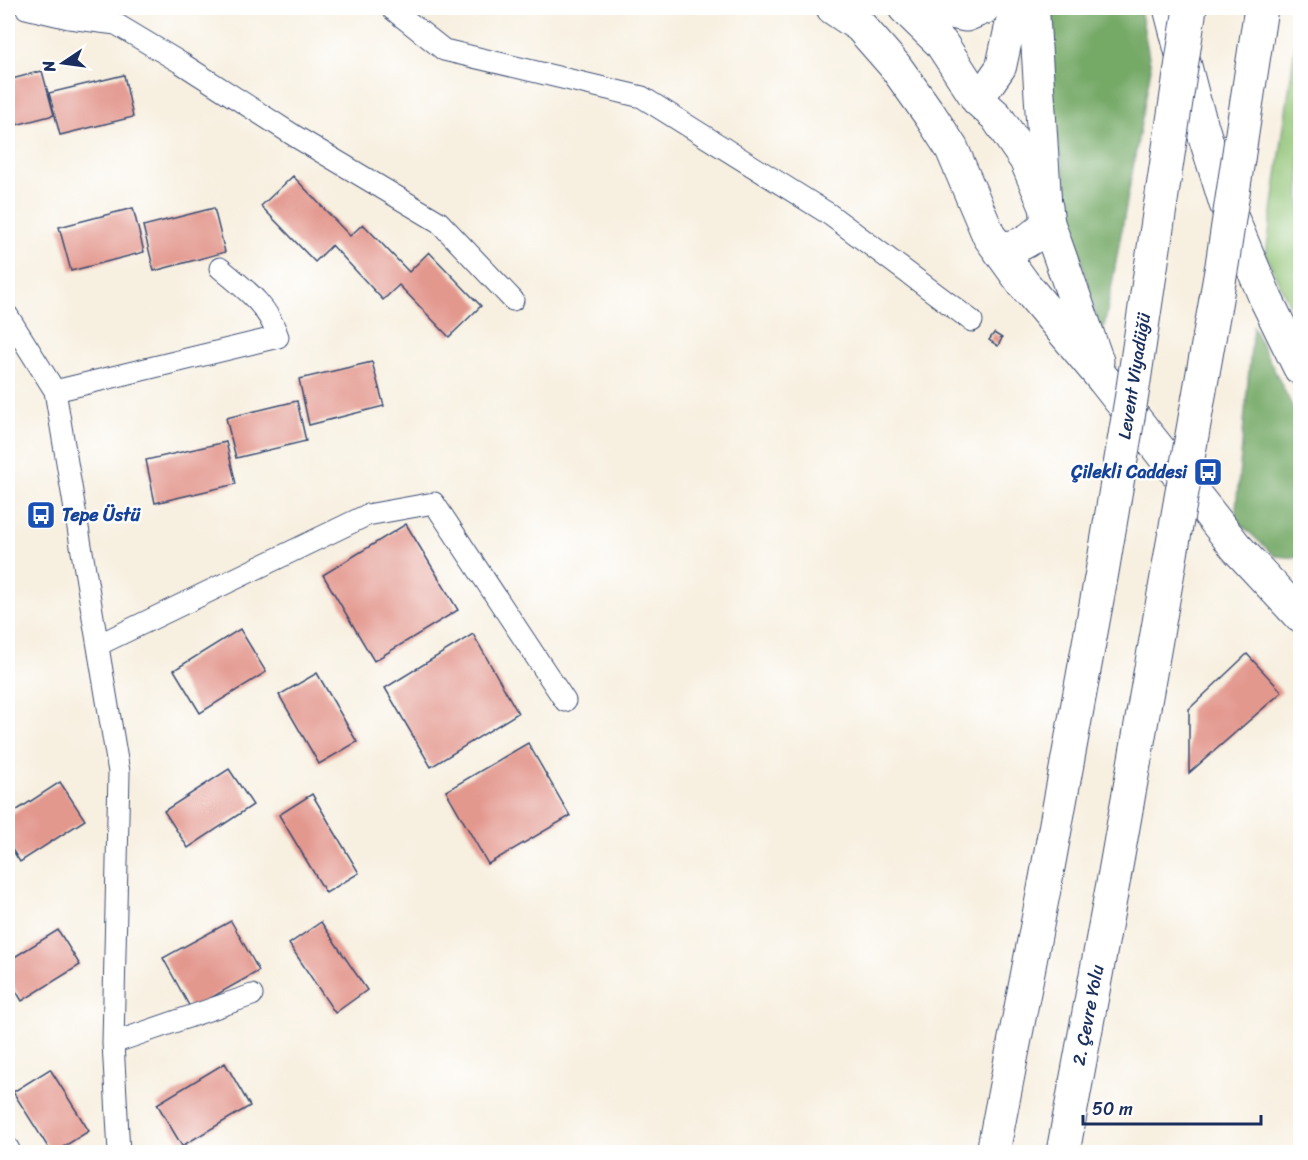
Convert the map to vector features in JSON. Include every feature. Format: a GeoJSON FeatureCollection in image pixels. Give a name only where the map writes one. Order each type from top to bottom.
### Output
{"type":"FeatureCollection","features":[{"type":"Feature","properties":{"kind":"main road"},"geometry":{"type":"LineString","coordinates":[[833,8],[860,26],[895,66],[952,149],[989,236],[1023,284],[1104,380],[1236,547],[1289,592],[1300,616]]}},
{"type":"Feature","properties":{"kind":"main road"},"geometry":{"type":"LineString","coordinates":[[905,8],[941,43],[978,100],[996,116],[1026,160],[1104,380]]}},
{"type":"Feature","properties":{"kind":"main road"},"geometry":{"type":"LineString","coordinates":[[932,8],[966,15],[983,8]]}},
{"type":"Feature","properties":{"kind":"main road"},"geometry":{"type":"LineString","coordinates":[[952,149],[949,125],[951,112],[963,104],[978,100],[1000,67],[1014,8]]}},
{"type":"Feature","properties":{"kind":"main road"},"geometry":{"type":"LineString","coordinates":[[989,236],[999,248],[1008,249],[1026,243],[1047,215],[1034,8]]}},
{"type":"Feature","properties":{"kind":"main road"},"geometry":{"type":"LineString","coordinates":[[1170,8],[1194,101],[1226,204],[1266,299],[1300,368]]}},
{"type":"Feature","properties":{"kind":"main road","name":"Levent Viyadüğü"},"geometry":{"type":"LineString","coordinates":[[993,1152],[1045,885],[1130,405],[1190,8]]}},
{"type":"Feature","properties":{"kind":"main road","name":"2. Çevre Yolu"},"geometry":{"type":"LineString","coordinates":[[1063,1152],[1114,878],[1222,265],[1261,8]]}},
{"type":"Feature","properties":{"kind":"street"},"geometry":{"type":"LineString","coordinates":[[26,8],[69,18],[116,24],[298,138],[439,222],[513,300]]}},
{"type":"Feature","properties":{"kind":"street"},"geometry":{"type":"LineString","coordinates":[[391,8],[444,50],[642,97],[829,214],[972,321]]}},
{"type":"Feature","properties":{"kind":"street"},"geometry":{"type":"LineString","coordinates":[[55,391],[278,337],[274,323],[261,303],[220,268]]}},
{"type":"Feature","properties":{"kind":"street"},"geometry":{"type":"LineString","coordinates":[[8,316],[55,391],[120,772],[113,1043],[119,1152]]}},
{"type":"Feature","properties":{"kind":"street"},"geometry":{"type":"LineString","coordinates":[[98,645],[367,515],[434,503],[565,701]]}},
{"type":"Feature","properties":{"kind":"street"},"geometry":{"type":"LineString","coordinates":[[113,1043],[252,995]]}},
{"type":"Feature","properties":{"kind":"street"},"geometry":{"type":"LineString","coordinates":[[8,1148],[10,1152]]}},
{"type":"Feature","properties":{"kind":"green space"},"geometry":{"type":"Polygon","coordinates":[[[1042,8],[1140,8],[1151,68],[1102,339],[1077,242],[1056,133],[1042,8]]]}},
{"type":"Feature","properties":{"kind":"green space"},"geometry":{"type":"Polygon","coordinates":[[[1300,11],[1300,328],[1266,255],[1300,11]]]}},
{"type":"Feature","properties":{"kind":"green space"},"geometry":{"type":"Polygon","coordinates":[[[1253,327],[1300,422],[1300,558],[1275,556],[1235,519],[1253,327]]]}},
{"type":"Feature","properties":{"kind":"building"},"geometry":{"type":"Polygon","coordinates":[[[42,71],[54,115],[8,127],[8,80],[42,71]]]}},
{"type":"Feature","properties":{"kind":"building"},"geometry":{"type":"Polygon","coordinates":[[[124,75],[133,117],[60,135],[49,93],[124,75]]]}},
{"type":"Feature","properties":{"kind":"building"},"geometry":{"type":"Polygon","coordinates":[[[293,176],[350,236],[363,224],[409,272],[429,252],[481,306],[449,337],[399,285],[383,300],[332,245],[315,262],[261,206],[293,176]]]}},
{"type":"Feature","properties":{"kind":"building"},"geometry":{"type":"Polygon","coordinates":[[[133,208],[144,252],[71,271],[59,227],[133,208]]]}},
{"type":"Feature","properties":{"kind":"building"},"geometry":{"type":"Polygon","coordinates":[[[214,208],[225,252],[154,271],[143,226],[214,208]]]}},
{"type":"Feature","properties":{"kind":"building"},"geometry":{"type":"Polygon","coordinates":[[[994,333],[1002,338],[998,346],[989,340],[994,333]]]}},
{"type":"Feature","properties":{"kind":"building"},"geometry":{"type":"Polygon","coordinates":[[[372,362],[384,406],[309,425],[299,379],[372,362]]]}},
{"type":"Feature","properties":{"kind":"building"},"geometry":{"type":"Polygon","coordinates":[[[297,401],[306,441],[236,458],[226,418],[297,401]]]}},
{"type":"Feature","properties":{"kind":"building"},"geometry":{"type":"Polygon","coordinates":[[[226,442],[236,484],[155,503],[146,460],[226,442]]]}},
{"type":"Feature","properties":{"kind":"building"},"geometry":{"type":"Polygon","coordinates":[[[406,524],[458,610],[374,661],[323,575],[406,524]]]}},
{"type":"Feature","properties":{"kind":"building"},"geometry":{"type":"Polygon","coordinates":[[[240,629],[266,672],[200,713],[174,670],[240,629]]]}},
{"type":"Feature","properties":{"kind":"building"},"geometry":{"type":"Polygon","coordinates":[[[473,634],[518,713],[431,767],[385,688],[473,634]]]}},
{"type":"Feature","properties":{"kind":"building"},"geometry":{"type":"Polygon","coordinates":[[[1247,654],[1282,692],[1189,773],[1189,709],[1247,654]]]}},
{"type":"Feature","properties":{"kind":"building"},"geometry":{"type":"Polygon","coordinates":[[[317,673],[357,742],[319,764],[279,695],[317,673]]]}},
{"type":"Feature","properties":{"kind":"building"},"geometry":{"type":"Polygon","coordinates":[[[528,743],[570,816],[488,864],[446,791],[528,743]]]}},
{"type":"Feature","properties":{"kind":"building"},"geometry":{"type":"Polygon","coordinates":[[[229,769],[253,805],[188,848],[164,811],[229,769]]]}},
{"type":"Feature","properties":{"kind":"building"},"geometry":{"type":"Polygon","coordinates":[[[60,782],[85,820],[20,862],[8,843],[8,816],[60,782]]]}},
{"type":"Feature","properties":{"kind":"building"},"geometry":{"type":"Polygon","coordinates":[[[312,794],[359,873],[326,893],[279,815],[312,794]]]}},
{"type":"Feature","properties":{"kind":"building"},"geometry":{"type":"Polygon","coordinates":[[[231,921],[259,971],[191,1009],[163,958],[231,921]]]}},
{"type":"Feature","properties":{"kind":"building"},"geometry":{"type":"Polygon","coordinates":[[[321,922],[367,990],[335,1013],[289,944],[321,922]]]}},
{"type":"Feature","properties":{"kind":"building"},"geometry":{"type":"Polygon","coordinates":[[[58,930],[80,965],[22,1001],[8,978],[8,961],[58,930]]]}},
{"type":"Feature","properties":{"kind":"building"},"geometry":{"type":"Polygon","coordinates":[[[225,1063],[250,1106],[182,1146],[157,1104],[225,1063]]]}},
{"type":"Feature","properties":{"kind":"building"},"geometry":{"type":"Polygon","coordinates":[[[50,1069],[89,1131],[55,1152],[51,1152],[13,1092],[50,1069]]]}},
{"type":"Feature","properties":{"kind":"place","name":"Çilekli Caddesi"},"geometry":{"type":"Point","coordinates":[1208,472]}},
{"type":"Feature","properties":{"kind":"place","name":"Tepe Üstü"},"geometry":{"type":"Point","coordinates":[41,515]}}]}
